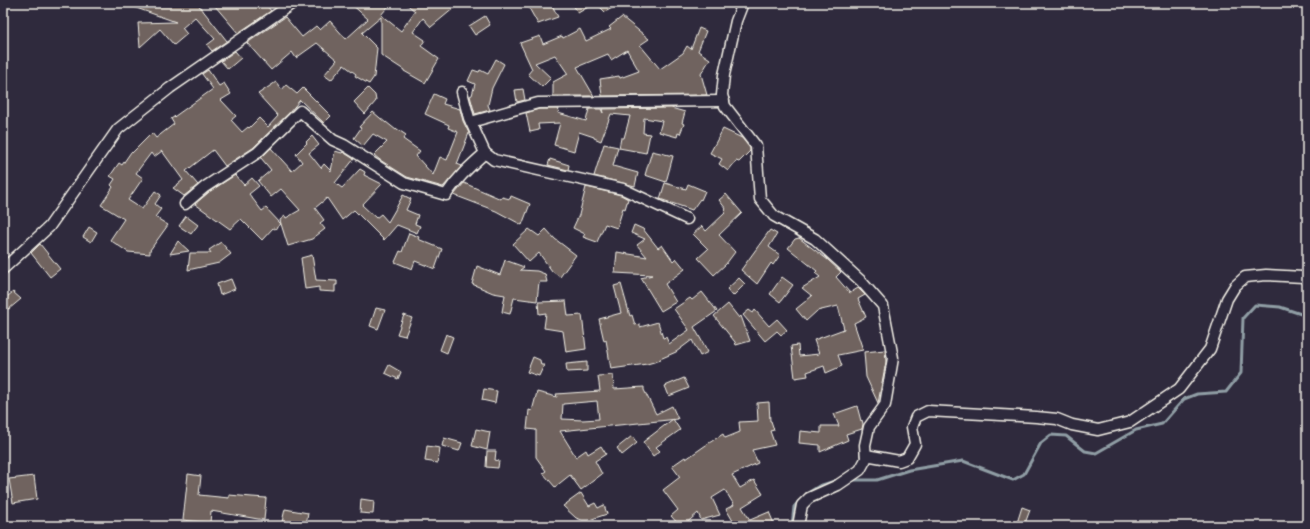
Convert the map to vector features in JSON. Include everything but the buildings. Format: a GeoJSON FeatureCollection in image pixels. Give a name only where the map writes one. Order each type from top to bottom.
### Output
{"type":"FeatureCollection","features":[{"type":"Feature","properties":{"kind":"street"},"geometry":{"type":"LineString","coordinates":[[3,269],[49,227],[118,129],[170,88],[293,3]]}},
{"type":"Feature","properties":{"kind":"street"},"geometry":{"type":"LineString","coordinates":[[743,3],[736,21],[724,75],[722,95],[725,106],[756,146],[760,199],[774,216],[816,239],[861,281],[883,306],[893,358],[885,405],[869,427],[865,445],[866,459],[860,470],[838,485],[809,498],[802,505],[798,526]]}},
{"type":"Feature","properties":{"kind":"street"},"geometry":{"type":"LineString","coordinates":[[462,92],[471,122],[485,153],[494,160],[623,189],[688,219]]}},
{"type":"Feature","properties":{"kind":"street"},"geometry":{"type":"LineString","coordinates":[[471,122],[538,103],[724,101]]}},
{"type":"Feature","properties":{"kind":"street"},"geometry":{"type":"LineString","coordinates":[[186,204],[205,187],[257,152],[300,111],[333,140],[344,145],[404,183],[446,195],[467,168],[485,153]]}},
{"type":"Feature","properties":{"kind":"street"},"geometry":{"type":"LineString","coordinates":[[866,455],[899,461],[907,458],[916,444],[912,427],[916,417],[928,411],[1036,416],[1057,419],[1072,425],[1098,430],[1130,422],[1179,389],[1210,348],[1227,299],[1235,286],[1245,277],[1266,275],[1307,276]]}},
{"type":"Feature","properties":{"kind":"waterway"},"geometry":{"type":"LineString","coordinates":[[851,480],[877,480],[909,470],[963,461],[1013,480],[1024,474],[1041,443],[1051,435],[1066,436],[1085,451],[1096,453],[1136,430],[1162,424],[1184,399],[1197,394],[1226,392],[1241,373],[1243,318],[1255,305],[1280,307],[1307,316]]}},
{"type":"Feature","properties":{"kind":"waterway"},"geometry":{"type":"LineString","coordinates":[[808,493],[819,486],[841,479]]}},
{"type":"Feature","properties":{"kind":"waterway"},"geometry":{"type":"LineString","coordinates":[[792,526],[794,507],[799,501]]}}]}
